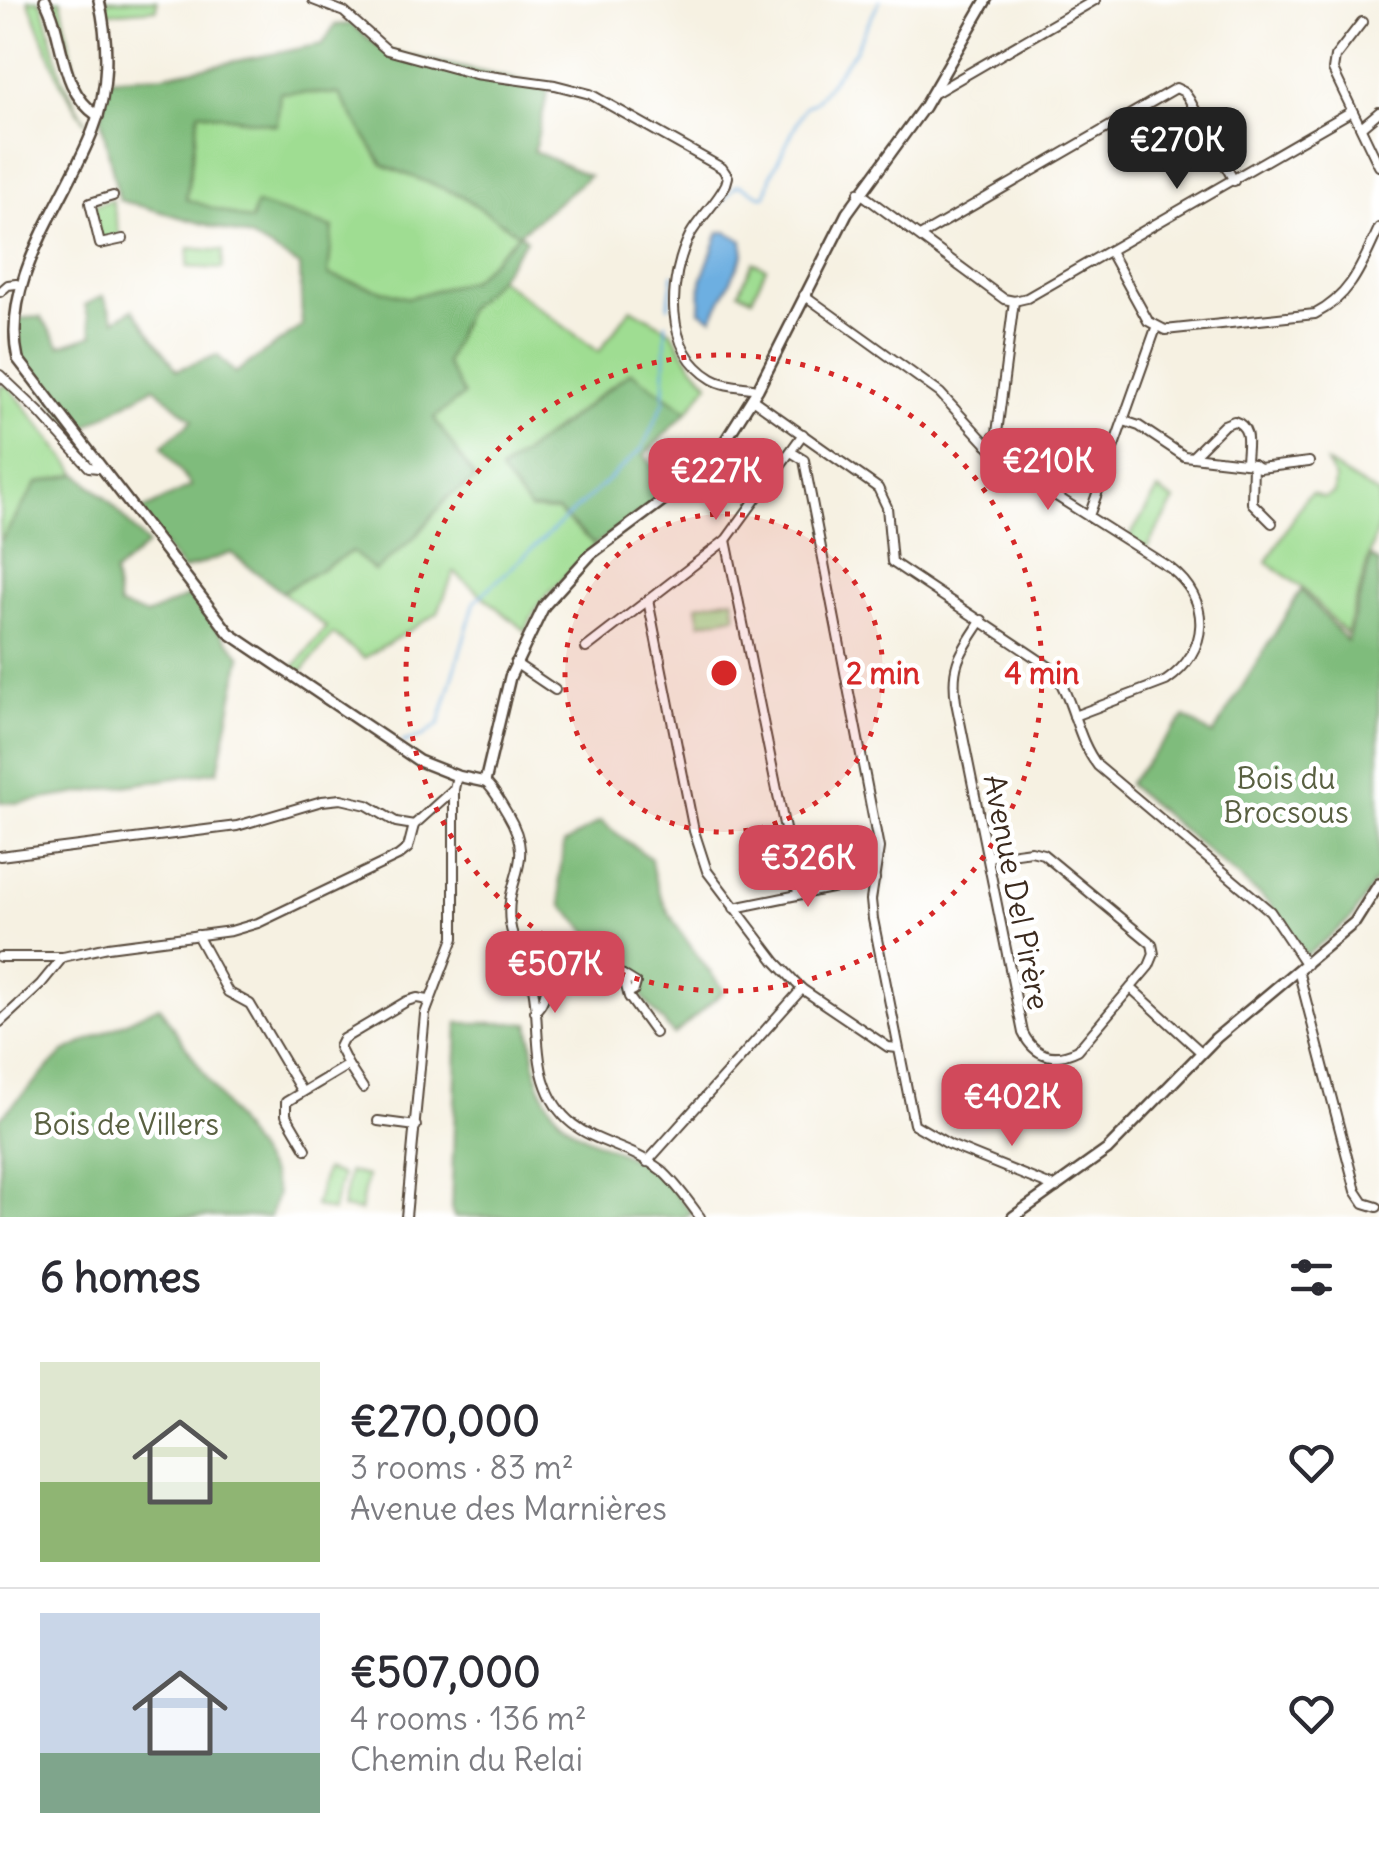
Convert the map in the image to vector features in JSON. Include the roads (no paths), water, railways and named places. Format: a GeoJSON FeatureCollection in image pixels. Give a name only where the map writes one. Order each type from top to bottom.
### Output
{"type":"FeatureCollection","features":[{"type":"Feature","properties":{"kind":"street"},"geometry":{"type":"LineString","coordinates":[[45,0],[69,80],[83,104],[98,116]]}},
{"type":"Feature","properties":{"kind":"street"},"geometry":{"type":"LineString","coordinates":[[99,0],[106,52],[98,116],[16,284],[9,319],[18,359],[98,468],[229,633],[408,755],[457,776],[485,782],[521,842],[510,922],[533,987],[544,1081],[559,1110],[586,1135],[648,1162],[664,1174],[700,1217]]}},
{"type":"Feature","properties":{"kind":"street"},"geometry":{"type":"LineString","coordinates":[[313,0],[344,12],[387,50],[475,74],[555,84],[590,94],[722,168],[728,177],[726,184],[686,244],[672,310],[683,342],[706,374],[755,394],[884,496],[892,562],[1051,668],[1082,742],[1098,766],[1270,911],[1302,968],[1356,1192],[1364,1203],[1377,1207]]}},
{"type":"Feature","properties":{"kind":"street"},"geometry":{"type":"LineString","coordinates":[[485,782],[516,663],[544,606],[591,554],[700,470],[724,444],[755,394],[859,192],[933,94],[986,0]]}},
{"type":"Feature","properties":{"kind":"street"},"geometry":{"type":"LineString","coordinates":[[933,94],[1095,0]]}},
{"type":"Feature","properties":{"kind":"street"},"geometry":{"type":"LineString","coordinates":[[1362,22],[1333,64],[1336,79],[1379,166]]}},
{"type":"Feature","properties":{"kind":"street"},"geometry":{"type":"LineString","coordinates":[[920,236],[1176,88],[1189,99],[1234,181]]}},
{"type":"Feature","properties":{"kind":"street"},"geometry":{"type":"LineString","coordinates":[[859,192],[1004,299],[1014,301],[1027,298],[1110,252],[1352,111]]}},
{"type":"Feature","properties":{"kind":"street"},"geometry":{"type":"LineString","coordinates":[[1361,127],[1379,112]]}},
{"type":"Feature","properties":{"kind":"street"},"geometry":{"type":"LineString","coordinates":[[113,196],[90,204],[90,210],[100,244],[123,240]]}},
{"type":"Feature","properties":{"kind":"street"},"geometry":{"type":"LineString","coordinates":[[1110,252],[1148,321],[1156,328],[1238,323],[1315,314],[1336,302],[1352,284],[1379,228]]}},
{"type":"Feature","properties":{"kind":"street"},"geometry":{"type":"LineString","coordinates":[[0,292],[16,284]]}},
{"type":"Feature","properties":{"kind":"street"},"geometry":{"type":"LineString","coordinates":[[804,295],[940,393],[1004,464],[1185,580],[1197,602],[1200,632],[1189,660],[1166,681],[1074,716]]}},
{"type":"Feature","properties":{"kind":"street"},"geometry":{"type":"LineString","coordinates":[[987,445],[997,433],[1014,301]]}},
{"type":"Feature","properties":{"kind":"street"},"geometry":{"type":"LineString","coordinates":[[1089,516],[1156,328]]}},
{"type":"Feature","properties":{"kind":"street"},"geometry":{"type":"LineString","coordinates":[[0,375],[90,467],[98,468]]}},
{"type":"Feature","properties":{"kind":"street"},"geometry":{"type":"LineString","coordinates":[[1124,421],[1139,426],[1172,450],[1204,461],[1259,468],[1309,462]]}},
{"type":"Feature","properties":{"kind":"street"},"geometry":{"type":"LineString","coordinates":[[1193,456],[1224,424],[1234,421],[1246,430],[1251,501],[1272,523]]}},
{"type":"Feature","properties":{"kind":"street"},"geometry":{"type":"LineString","coordinates":[[586,648],[726,540],[803,434]]}},
{"type":"Feature","properties":{"kind":"street"},"geometry":{"type":"LineString","coordinates":[[804,460],[817,444]]}},
{"type":"Feature","properties":{"kind":"street"},"geometry":{"type":"LineString","coordinates":[[791,452],[804,460],[879,848],[871,900],[873,919],[914,1124],[950,1145],[1056,1188]]}},
{"type":"Feature","properties":{"kind":"street"},"geometry":{"type":"LineString","coordinates":[[726,540],[798,892]]}},
{"type":"Feature","properties":{"kind":"street"},"geometry":{"type":"LineString","coordinates":[[648,600],[700,856],[734,908],[802,989],[888,1047],[898,1048]]}},
{"type":"Feature","properties":{"kind":"street","name":"Avenue Del Pirère"},"geometry":{"type":"LineString","coordinates":[[982,620],[956,662],[952,677],[1023,1033],[1035,1051],[1053,1058],[1065,1056],[1078,1050],[1131,988]]}},
{"type":"Feature","properties":{"kind":"street"},"geometry":{"type":"LineString","coordinates":[[516,663],[555,690]]}},
{"type":"Feature","properties":{"kind":"street"},"geometry":{"type":"LineString","coordinates":[[406,1217],[428,1000],[452,946],[455,929],[457,776]]}},
{"type":"Feature","properties":{"kind":"street"},"geometry":{"type":"LineString","coordinates":[[0,958],[63,957],[258,924],[398,856],[408,848],[414,825],[454,789]]}},
{"type":"Feature","properties":{"kind":"street"},"geometry":{"type":"LineString","coordinates":[[0,856],[237,826],[341,799],[367,806],[396,822],[414,825]]}},
{"type":"Feature","properties":{"kind":"street"},"geometry":{"type":"LineString","coordinates":[[988,857],[1031,850],[1043,854],[1145,937],[1154,954],[1150,966],[1131,988],[1201,1052]]}},
{"type":"Feature","properties":{"kind":"street"},"geometry":{"type":"LineString","coordinates":[[734,908],[874,879]]}},
{"type":"Feature","properties":{"kind":"street"},"geometry":{"type":"LineString","coordinates":[[1013,1217],[1056,1188],[1135,1124],[1201,1052],[1355,922],[1379,884]]}},
{"type":"Feature","properties":{"kind":"street"},"geometry":{"type":"LineString","coordinates":[[197,936],[228,992],[250,1004],[302,1092]]}},
{"type":"Feature","properties":{"kind":"street"},"geometry":{"type":"LineString","coordinates":[[0,1022],[63,957]]}},
{"type":"Feature","properties":{"kind":"street"},"geometry":{"type":"LineString","coordinates":[[535,1010],[542,1004],[550,968],[565,957],[593,963],[636,983],[628,993],[655,1034]]}},
{"type":"Feature","properties":{"kind":"street"},"geometry":{"type":"LineString","coordinates":[[648,1162],[802,989]]}},
{"type":"Feature","properties":{"kind":"street"},"geometry":{"type":"LineString","coordinates":[[362,1088],[340,1047],[343,1039],[407,1001],[428,1000]]}},
{"type":"Feature","properties":{"kind":"street"},"geometry":{"type":"LineString","coordinates":[[306,1149],[284,1109],[286,1102],[348,1065]]}},
{"type":"Feature","properties":{"kind":"street"},"geometry":{"type":"LineString","coordinates":[[378,1121],[416,1126]]}},
{"type":"Feature","properties":{"kind":"water"},"geometry":{"type":"Polygon","coordinates":[[[719,232],[742,240],[744,254],[712,318],[700,311],[701,281],[719,232]]]}},
{"type":"Feature","properties":{"kind":"waterway"},"geometry":{"type":"LineString","coordinates":[[701,224],[736,186],[766,195],[771,175],[805,107],[816,101],[855,50],[880,0]]}},
{"type":"Feature","properties":{"kind":"waterway"},"geometry":{"type":"LineString","coordinates":[[668,307],[673,274]]}},
{"type":"Feature","properties":{"kind":"waterway"},"geometry":{"type":"LineString","coordinates":[[403,742],[423,736],[439,724],[475,601],[642,449],[664,402],[666,323]]}},
{"type":"Feature","properties":{"kind":"park label","name":"Bois du Brocsous"},"geometry":{"type":"Point","coordinates":[1286,795]}},
{"type":"Feature","properties":{"kind":"park label","name":"Bois de Villers"},"geometry":{"type":"Point","coordinates":[126,1124]}}]}
